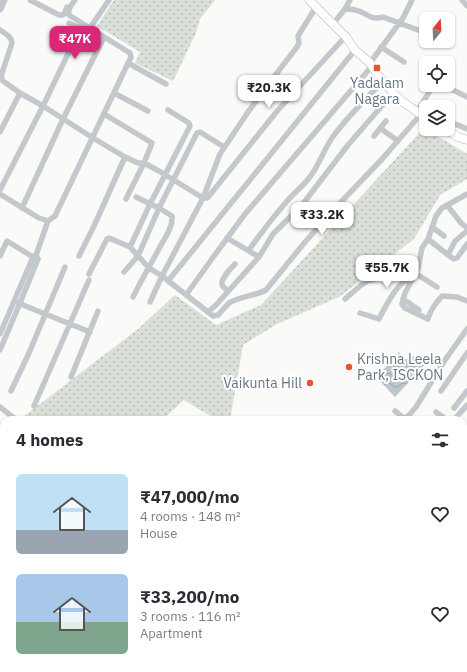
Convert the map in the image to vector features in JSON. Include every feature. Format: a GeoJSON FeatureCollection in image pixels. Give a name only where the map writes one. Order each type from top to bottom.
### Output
{"type":"FeatureCollection","features":[{"type":"Feature","properties":{"kind":"main road"},"geometry":{"type":"LineString","coordinates":[[309,0],[332,22],[356,50],[371,64],[378,75],[393,92],[403,102],[419,113]]}},
{"type":"Feature","properties":{"kind":"main road"},"geometry":{"type":"LineString","coordinates":[[455,134],[467,140]]}},
{"type":"Feature","properties":{"kind":"street"},"geometry":{"type":"LineString","coordinates":[[0,9],[4,0]]}},
{"type":"Feature","properties":{"kind":"street"},"geometry":{"type":"LineString","coordinates":[[30,0],[59,15],[64,14],[71,0]]}},
{"type":"Feature","properties":{"kind":"street"},"geometry":{"type":"LineString","coordinates":[[0,334],[48,221],[55,216],[131,57],[130,52],[69,15],[68,13],[75,0]]}},
{"type":"Feature","properties":{"kind":"street"},"geometry":{"type":"LineString","coordinates":[[90,28],[109,0]]}},
{"type":"Feature","properties":{"kind":"street"},"geometry":{"type":"LineString","coordinates":[[337,19],[346,9],[350,0]]}},
{"type":"Feature","properties":{"kind":"street"},"geometry":{"type":"LineString","coordinates":[[186,295],[245,214],[371,64],[381,47],[403,18],[412,0]]}},
{"type":"Feature","properties":{"kind":"street"},"geometry":{"type":"LineString","coordinates":[[462,0],[467,6]]}},
{"type":"Feature","properties":{"kind":"street"},"geometry":{"type":"LineString","coordinates":[[150,302],[203,198],[220,154],[261,94],[297,47],[299,43],[298,36],[316,7]]}},
{"type":"Feature","properties":{"kind":"street"},"geometry":{"type":"LineString","coordinates":[[346,9],[355,10],[376,19],[383,17],[419,30]]}},
{"type":"Feature","properties":{"kind":"street"},"geometry":{"type":"LineString","coordinates":[[0,190],[78,33],[78,28],[69,23]]}},
{"type":"Feature","properties":{"kind":"street"},"geometry":{"type":"LineString","coordinates":[[0,30],[9,35],[12,39],[1,76],[3,81],[125,157],[138,163],[144,163],[203,198],[207,198],[209,196],[278,110],[345,37]]}},
{"type":"Feature","properties":{"kind":"street"},"geometry":{"type":"LineString","coordinates":[[22,208],[63,119],[104,36]]}},
{"type":"Feature","properties":{"kind":"street"},"geometry":{"type":"LineString","coordinates":[[381,47],[404,62]]}},
{"type":"Feature","properties":{"kind":"street"},"geometry":{"type":"LineString","coordinates":[[168,281],[356,50]]}},
{"type":"Feature","properties":{"kind":"street"},"geometry":{"type":"LineString","coordinates":[[128,63],[166,84]]}},
{"type":"Feature","properties":{"kind":"street"},"geometry":{"type":"LineString","coordinates":[[249,250],[268,224],[316,169],[333,137],[383,81]]}},
{"type":"Feature","properties":{"kind":"street"},"geometry":{"type":"LineString","coordinates":[[455,91],[467,97]]}},
{"type":"Feature","properties":{"kind":"street"},"geometry":{"type":"LineString","coordinates":[[208,312],[259,257],[273,234],[298,210],[348,145],[393,92]]}},
{"type":"Feature","properties":{"kind":"street"},"geometry":{"type":"LineString","coordinates":[[0,132],[20,93]]}},
{"type":"Feature","properties":{"kind":"street"},"geometry":{"type":"LineString","coordinates":[[114,93],[148,111]]}},
{"type":"Feature","properties":{"kind":"street"},"geometry":{"type":"LineString","coordinates":[[168,110],[189,123],[190,126],[198,132],[224,147]]}},
{"type":"Feature","properties":{"kind":"street"},"geometry":{"type":"LineString","coordinates":[[104,114],[152,143],[126,199]]}},
{"type":"Feature","properties":{"kind":"street"},"geometry":{"type":"LineString","coordinates":[[34,406],[89,277],[107,239],[109,238],[130,247],[149,268],[162,276],[213,316],[218,315],[230,302],[259,294],[266,290],[318,228],[419,116]]}},
{"type":"Feature","properties":{"kind":"street"},"geometry":{"type":"LineString","coordinates":[[374,136],[386,121]]}},
{"type":"Feature","properties":{"kind":"street"},"geometry":{"type":"LineString","coordinates":[[455,124],[467,129]]}},
{"type":"Feature","properties":{"kind":"street"},"geometry":{"type":"LineString","coordinates":[[130,247],[190,126]]}},
{"type":"Feature","properties":{"kind":"street"},"geometry":{"type":"LineString","coordinates":[[380,128],[398,141]]}},
{"type":"Feature","properties":{"kind":"street"},"geometry":{"type":"LineString","coordinates":[[124,272],[138,256],[172,180],[198,132]]}},
{"type":"Feature","properties":{"kind":"street"},"geometry":{"type":"LineString","coordinates":[[79,256],[125,157]]}},
{"type":"Feature","properties":{"kind":"street"},"geometry":{"type":"LineString","coordinates":[[308,179],[317,186]]}},
{"type":"Feature","properties":{"kind":"street"},"geometry":{"type":"LineString","coordinates":[[0,194],[39,218],[48,221]]}},
{"type":"Feature","properties":{"kind":"street"},"geometry":{"type":"LineString","coordinates":[[466,298],[442,296],[430,313],[428,319],[405,308],[402,304],[405,292],[418,268],[422,248],[428,239],[436,216],[442,208],[467,194]]}},
{"type":"Feature","properties":{"kind":"street"},"geometry":{"type":"LineString","coordinates":[[133,297],[172,223],[172,216],[136,197]]}},
{"type":"Feature","properties":{"kind":"street"},"geometry":{"type":"LineString","coordinates":[[447,205],[467,230],[455,241],[448,255]]}},
{"type":"Feature","properties":{"kind":"street"},"geometry":{"type":"LineString","coordinates":[[298,210],[318,228]]}},
{"type":"Feature","properties":{"kind":"street"},"geometry":{"type":"LineString","coordinates":[[432,227],[444,236]]}},
{"type":"Feature","properties":{"kind":"street"},"geometry":{"type":"LineString","coordinates":[[227,238],[259,257]]}},
{"type":"Feature","properties":{"kind":"street"},"geometry":{"type":"LineString","coordinates":[[428,239],[454,259],[457,258],[467,244]]}},
{"type":"Feature","properties":{"kind":"street"},"geometry":{"type":"LineString","coordinates":[[0,256],[7,240],[38,259],[0,350]]}},
{"type":"Feature","properties":{"kind":"street"},"geometry":{"type":"LineString","coordinates":[[228,291],[223,288],[222,280],[235,264]]}},
{"type":"Feature","properties":{"kind":"street"},"geometry":{"type":"LineString","coordinates":[[11,391],[29,353],[65,267]]}},
{"type":"Feature","properties":{"kind":"street"},"geometry":{"type":"LineString","coordinates":[[345,298],[367,281],[409,272],[414,273],[437,287]]}},
{"type":"Feature","properties":{"kind":"street"},"geometry":{"type":"LineString","coordinates":[[360,312],[379,319],[400,285],[406,280],[412,279]]}},
{"type":"Feature","properties":{"kind":"street"},"geometry":{"type":"LineString","coordinates":[[403,299],[419,310]]}},
{"type":"Feature","properties":{"kind":"street"},"geometry":{"type":"LineString","coordinates":[[14,301],[90,332]]}},
{"type":"Feature","properties":{"kind":"street"},"geometry":{"type":"LineString","coordinates":[[71,377],[98,311]]}},
{"type":"Feature","properties":{"kind":"street"},"geometry":{"type":"LineString","coordinates":[[408,416],[416,407],[445,360],[467,329]]}},
{"type":"Feature","properties":{"kind":"street"},"geometry":{"type":"LineString","coordinates":[[442,391],[467,353]]}},
{"type":"Feature","properties":{"kind":"street"},"geometry":{"type":"LineString","coordinates":[[454,408],[467,391]]}},
{"type":"Feature","properties":{"kind":"street"},"geometry":{"type":"LineString","coordinates":[[457,416],[467,405]]}},
{"type":"Feature","properties":{"kind":"street"},"geometry":{"type":"LineString","coordinates":[[1,409],[11,416]]}},
{"type":"Feature","properties":{"kind":"street"},"geometry":{"type":"LineString","coordinates":[[395,411],[400,416]]}},
{"type":"Feature","properties":{"kind":"street"},"geometry":{"type":"LineString","coordinates":[[436,412],[442,416]]}},
{"type":"Feature","properties":{"kind":"shaded area"},"geometry":{"type":"Polygon","coordinates":[[[114,0],[215,0],[200,19],[196,33],[173,81],[135,63],[140,52],[97,26],[114,0]]]}},
{"type":"Feature","properties":{"kind":"shaded area"},"geometry":{"type":"Polygon","coordinates":[[[419,133],[419,136],[437,136],[467,154],[467,179],[440,195],[414,239],[339,297],[277,324],[243,345],[231,416],[210,416],[184,400],[166,416],[24,416],[138,329],[175,295],[216,325],[261,305],[419,133]]]}},
{"type":"Feature","properties":{"kind":"water"},"geometry":{"type":"Polygon","coordinates":[[[399,351],[401,357],[409,359],[413,356],[424,365],[395,397],[380,381],[373,380],[397,356],[399,351]]]}},
{"type":"Feature","properties":{"kind":"place","name":"Yadalam Nagara"},"geometry":{"type":"Point","coordinates":[377,68]}},
{"type":"Feature","properties":{"kind":"place","name":"Krishna Leela Park, ISCKON"},"geometry":{"type":"Point","coordinates":[349,367]}},
{"type":"Feature","properties":{"kind":"place","name":"Vaikunta Hill"},"geometry":{"type":"Point","coordinates":[310,383]}}]}
